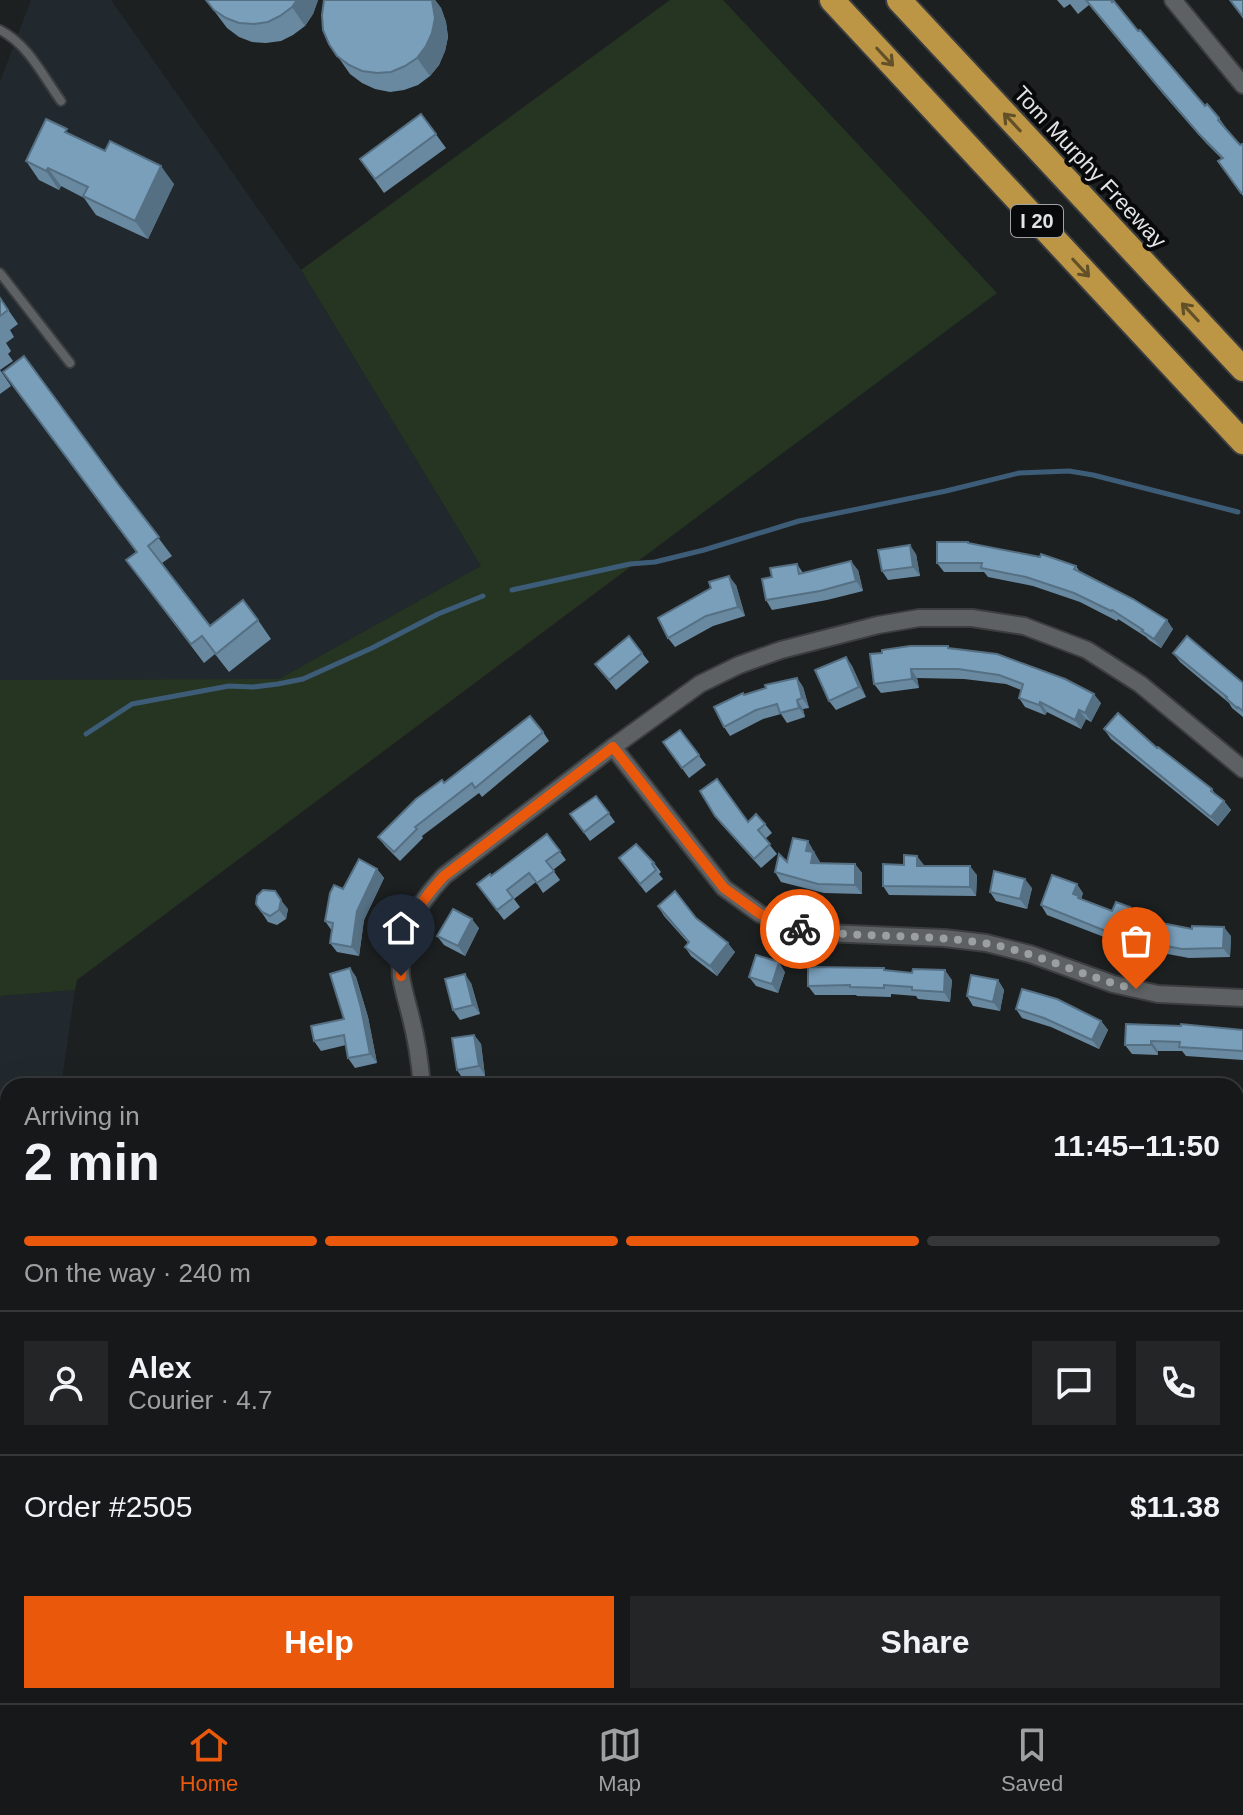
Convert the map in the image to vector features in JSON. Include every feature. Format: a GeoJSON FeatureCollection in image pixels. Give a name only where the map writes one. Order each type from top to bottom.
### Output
{"type":"FeatureCollection","features":[{"type":"Feature","properties":{"kind":"highway","name":"I 20"},"geometry":{"type":"LineString","coordinates":[[832,0],[1243,442]]}},
{"type":"Feature","properties":{"kind":"highway","name":"Tom Murphy Freeway"},"geometry":{"type":"LineString","coordinates":[[899,0],[1243,369]]}},
{"type":"Feature","properties":{"kind":"street"},"geometry":{"type":"LineString","coordinates":[[1173,0],[1243,85]]}},
{"type":"Feature","properties":{"kind":"street"},"geometry":{"type":"LineString","coordinates":[[421,1078],[419,1053],[401,976],[403,947],[412,918],[424,897],[444,876],[613,747],[700,684],[739,665],[781,650],[878,625],[919,618],[972,618],[1024,626],[1087,650],[1140,684],[1243,769]]}},
{"type":"Feature","properties":{"kind":"street"},"geometry":{"type":"LineString","coordinates":[[613,747],[724,888],[760,914],[799,929],[826,933],[986,943],[1030,954],[1113,984],[1158,994],[1243,998]]}},
{"type":"Feature","properties":{"kind":"lane"},"geometry":{"type":"LineString","coordinates":[[0,30],[23,47],[61,101]]}},
{"type":"Feature","properties":{"kind":"lane"},"geometry":{"type":"LineString","coordinates":[[0,273],[70,363]]}},
{"type":"Feature","properties":{"kind":"shaded area"},"geometry":{"type":"Polygon","coordinates":[[[31,0],[111,0],[301,270],[481,566],[279,679],[0,680],[0,82],[31,0]]]}},
{"type":"Feature","properties":{"kind":"shaded area"},"geometry":{"type":"Polygon","coordinates":[[[75,990],[62,1078],[0,1078],[0,996],[75,990]]]}},
{"type":"Feature","properties":{"kind":"green space"},"geometry":{"type":"Polygon","coordinates":[[[670,0],[723,0],[997,293],[77,980],[75,990],[0,996],[0,680],[279,679],[481,566],[301,270],[670,0]]]}},
{"type":"Feature","properties":{"kind":"building"},"geometry":{"type":"Polygon","coordinates":[[[206,0],[297,0],[280,16],[254,24],[226,18],[206,0]]]}},
{"type":"Feature","properties":{"kind":"building"},"geometry":{"type":"Polygon","coordinates":[[[324,0],[432,0],[435,18],[432,33],[417,58],[405,66],[391,72],[362,71],[337,56],[329,44],[323,30],[324,0]]]}},
{"type":"Feature","properties":{"kind":"building"},"geometry":{"type":"Polygon","coordinates":[[[1086,0],[1113,0],[1242,144],[1243,192],[1218,161],[1223,158],[1199,134],[1086,0]]]}},
{"type":"Feature","properties":{"kind":"building"},"geometry":{"type":"Polygon","coordinates":[[[1230,0],[1243,0],[1243,17],[1230,0]]]}},
{"type":"Feature","properties":{"kind":"building"},"geometry":{"type":"Polygon","coordinates":[[[421,114],[436,134],[375,179],[360,159],[421,114]]]}},
{"type":"Feature","properties":{"kind":"building"},"geometry":{"type":"Polygon","coordinates":[[[46,119],[105,151],[110,141],[161,166],[135,221],[83,196],[88,187],[26,161],[46,119]]]}},
{"type":"Feature","properties":{"kind":"building"},"geometry":{"type":"Polygon","coordinates":[[[0,298],[8,310],[0,316],[0,298]]]}},
{"type":"Feature","properties":{"kind":"building"},"geometry":{"type":"Polygon","coordinates":[[[24,356],[159,537],[148,546],[210,626],[243,600],[258,620],[216,654],[202,636],[191,644],[126,560],[137,552],[3,372],[24,356]]]}},
{"type":"Feature","properties":{"kind":"building"},"geometry":{"type":"Polygon","coordinates":[[[937,542],[968,542],[1040,557],[1041,554],[1076,566],[1074,569],[1167,620],[1154,639],[1112,610],[1074,593],[1026,577],[981,568],[982,563],[937,563],[937,542]]]}},
{"type":"Feature","properties":{"kind":"building"},"geometry":{"type":"Polygon","coordinates":[[[910,545],[913,567],[882,571],[878,550],[910,545]]]}},
{"type":"Feature","properties":{"kind":"building"},"geometry":{"type":"Polygon","coordinates":[[[851,561],[856,581],[766,600],[762,579],[772,577],[770,568],[797,564],[799,574],[851,561]]]}},
{"type":"Feature","properties":{"kind":"building"},"geometry":{"type":"Polygon","coordinates":[[[729,576],[738,607],[706,616],[668,638],[658,618],[711,588],[709,582],[729,576]]]}},
{"type":"Feature","properties":{"kind":"building"},"geometry":{"type":"Polygon","coordinates":[[[629,636],[642,653],[609,680],[595,664],[629,636]]]}},
{"type":"Feature","properties":{"kind":"building"},"geometry":{"type":"Polygon","coordinates":[[[1187,636],[1243,683],[1243,711],[1173,653],[1187,636]]]}},
{"type":"Feature","properties":{"kind":"building"},"geometry":{"type":"Polygon","coordinates":[[[910,646],[948,646],[997,654],[1065,679],[1094,694],[1085,713],[1079,710],[1075,720],[1040,702],[1039,705],[1019,698],[1023,684],[999,675],[958,669],[911,669],[912,679],[874,684],[870,654],[910,646]]]}},
{"type":"Feature","properties":{"kind":"building"},"geometry":{"type":"Polygon","coordinates":[[[846,657],[859,687],[829,701],[815,670],[846,657]]]}},
{"type":"Feature","properties":{"kind":"building"},"geometry":{"type":"Polygon","coordinates":[[[797,678],[802,698],[797,700],[799,708],[780,713],[777,704],[756,710],[724,727],[714,707],[743,693],[766,688],[765,685],[797,678]]]}},
{"type":"Feature","properties":{"kind":"building"},"geometry":{"type":"Polygon","coordinates":[[[1118,713],[1224,801],[1211,817],[1104,729],[1118,713]]]}},
{"type":"Feature","properties":{"kind":"building"},"geometry":{"type":"Polygon","coordinates":[[[530,716],[543,732],[475,788],[472,783],[415,827],[417,829],[394,852],[378,837],[416,799],[442,780],[444,783],[530,716]]]}},
{"type":"Feature","properties":{"kind":"building"},"geometry":{"type":"Polygon","coordinates":[[[680,730],[699,755],[682,768],[663,742],[680,730]]]}},
{"type":"Feature","properties":{"kind":"building"},"geometry":{"type":"Polygon","coordinates":[[[717,779],[748,822],[756,814],[765,824],[758,830],[770,844],[754,859],[715,816],[700,791],[717,779]]]}},
{"type":"Feature","properties":{"kind":"building"},"geometry":{"type":"Polygon","coordinates":[[[596,796],[609,813],[584,832],[570,814],[596,796]]]}},
{"type":"Feature","properties":{"kind":"building"},"geometry":{"type":"Polygon","coordinates":[[[547,834],[560,851],[546,861],[554,871],[537,883],[529,873],[507,890],[513,898],[497,910],[477,884],[547,834]]]}},
{"type":"Feature","properties":{"kind":"building"},"geometry":{"type":"Polygon","coordinates":[[[793,838],[808,841],[806,851],[813,852],[811,863],[855,864],[855,885],[818,884],[775,872],[779,854],[787,862],[793,838]]]}},
{"type":"Feature","properties":{"kind":"building"},"geometry":{"type":"Polygon","coordinates":[[[636,844],[654,863],[656,870],[640,884],[619,858],[636,844]]]}},
{"type":"Feature","properties":{"kind":"building"},"geometry":{"type":"Polygon","coordinates":[[[904,855],[917,856],[917,866],[970,866],[970,887],[883,886],[883,864],[904,865],[904,855]]]}},
{"type":"Feature","properties":{"kind":"building"},"geometry":{"type":"Polygon","coordinates":[[[359,859],[377,869],[357,911],[352,947],[330,943],[333,923],[325,921],[330,893],[334,885],[343,889],[359,859]]]}},
{"type":"Feature","properties":{"kind":"building"},"geometry":{"type":"Polygon","coordinates":[[[994,871],[1025,879],[1020,899],[990,892],[994,871]]]}},
{"type":"Feature","properties":{"kind":"building"},"geometry":{"type":"Polygon","coordinates":[[[1052,875],[1077,884],[1073,894],[1078,898],[1112,911],[1116,902],[1130,907],[1126,916],[1192,929],[1192,926],[1224,927],[1223,948],[1182,949],[1123,938],[1041,905],[1052,875]]]}},
{"type":"Feature","properties":{"kind":"building"},"geometry":{"type":"Polygon","coordinates":[[[263,890],[275,891],[281,900],[279,910],[270,916],[256,904],[257,896],[263,890]]]}},
{"type":"Feature","properties":{"kind":"building"},"geometry":{"type":"Polygon","coordinates":[[[675,891],[696,918],[728,943],[710,966],[685,947],[689,942],[658,906],[675,891]]]}},
{"type":"Feature","properties":{"kind":"building"},"geometry":{"type":"Polygon","coordinates":[[[453,909],[472,919],[458,946],[437,936],[453,909]]]}},
{"type":"Feature","properties":{"kind":"building"},"geometry":{"type":"Polygon","coordinates":[[[756,955],[779,962],[772,984],[749,977],[756,955]]]}},
{"type":"Feature","properties":{"kind":"building"},"geometry":{"type":"Polygon","coordinates":[[[808,967],[884,968],[912,973],[913,969],[945,970],[944,992],[884,985],[884,988],[808,986],[808,967]]]}},
{"type":"Feature","properties":{"kind":"building"},"geometry":{"type":"Polygon","coordinates":[[[350,968],[370,1054],[348,1058],[344,1035],[314,1041],[311,1026],[344,1019],[330,974],[350,968]]]}},
{"type":"Feature","properties":{"kind":"building"},"geometry":{"type":"Polygon","coordinates":[[[465,974],[473,1005],[453,1010],[445,979],[465,974]]]}},
{"type":"Feature","properties":{"kind":"building"},"geometry":{"type":"Polygon","coordinates":[[[971,975],[998,980],[993,1002],[967,996],[971,975]]]}},
{"type":"Feature","properties":{"kind":"building"},"geometry":{"type":"Polygon","coordinates":[[[1022,989],[1057,999],[1101,1021],[1092,1040],[1016,1009],[1022,989]]]}},
{"type":"Feature","properties":{"kind":"building"},"geometry":{"type":"Polygon","coordinates":[[[1126,1024],[1181,1024],[1243,1030],[1243,1051],[1179,1047],[1180,1042],[1151,1041],[1151,1045],[1125,1045],[1126,1024]]]}},
{"type":"Feature","properties":{"kind":"building"},"geometry":{"type":"Polygon","coordinates":[[[474,1035],[479,1066],[457,1070],[452,1038],[474,1035]]]}},
{"type":"Feature","properties":{"kind":"waterway"},"geometry":{"type":"LineString","coordinates":[[512,590],[630,564],[655,562],[799,521],[1019,473],[1069,471],[1093,475],[1238,512]]}},
{"type":"Feature","properties":{"kind":"waterway"},"geometry":{"type":"LineString","coordinates":[[86,734],[132,704],[229,686],[253,687],[303,679],[438,614],[483,596]]}},
{"type":"Feature","properties":{"kind":"way so far"},"geometry":{"type":"LineString","coordinates":[[800,929],[986,943],[1136,989]]}},
{"type":"Feature","properties":{"kind":"route"},"geometry":{"type":"LineString","coordinates":[[401,976],[403,947],[412,918],[424,897],[444,876],[613,747],[724,888],[760,914],[800,929]]}}]}
